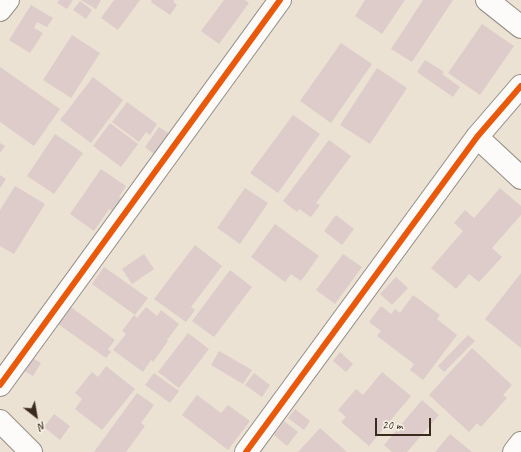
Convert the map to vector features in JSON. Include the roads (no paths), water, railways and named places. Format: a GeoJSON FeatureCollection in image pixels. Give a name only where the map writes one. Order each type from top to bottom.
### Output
{"type":"FeatureCollection","features":[{"type":"Feature","properties":{"kind":"street"},"geometry":{"type":"LineString","coordinates":[[0,10],[8,0]]}},
{"type":"Feature","properties":{"kind":"street"},"geometry":{"type":"LineString","coordinates":[[0,386],[280,0]]}},
{"type":"Feature","properties":{"kind":"street"},"geometry":{"type":"LineString","coordinates":[[487,0],[521,27]]}},
{"type":"Feature","properties":{"kind":"street"},"geometry":{"type":"LineString","coordinates":[[246,452],[477,137],[521,86]]}},
{"type":"Feature","properties":{"kind":"street"},"geometry":{"type":"LineString","coordinates":[[477,137],[521,178]]}},
{"type":"Feature","properties":{"kind":"street"},"geometry":{"type":"LineString","coordinates":[[0,421],[31,452]]}},
{"type":"Feature","properties":{"kind":"street"},"geometry":{"type":"LineString","coordinates":[[514,452],[521,443]]}}]}
